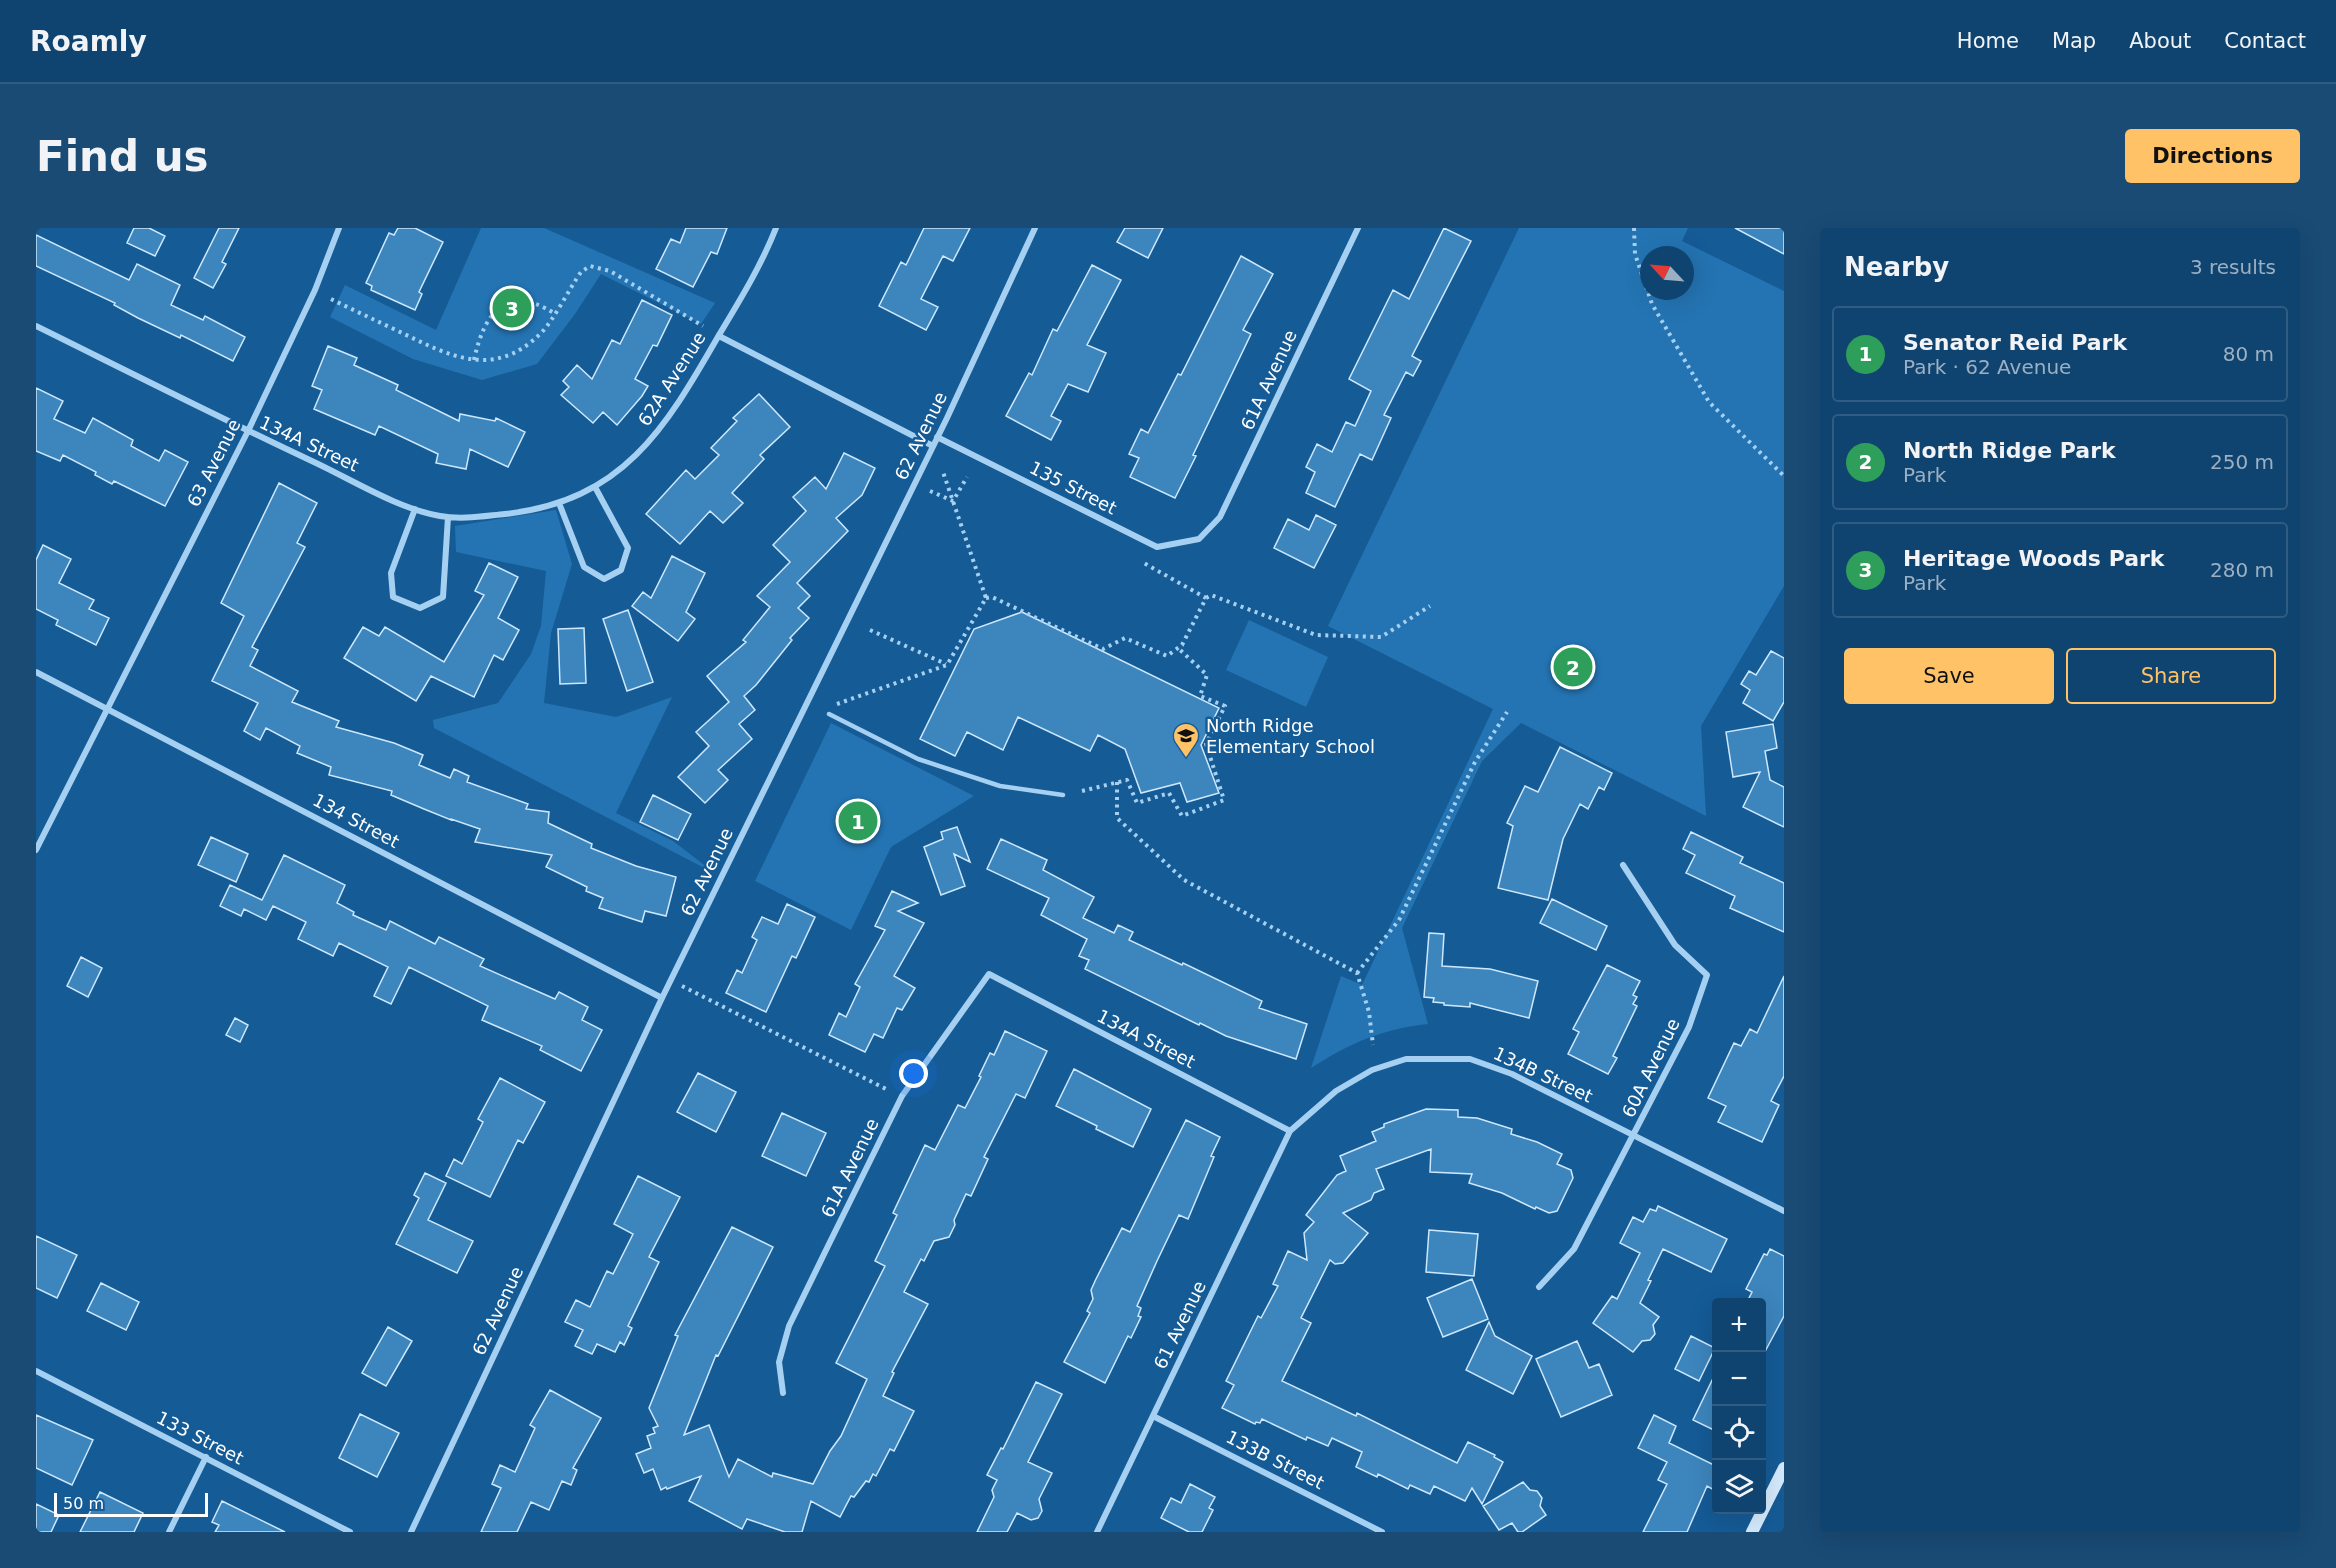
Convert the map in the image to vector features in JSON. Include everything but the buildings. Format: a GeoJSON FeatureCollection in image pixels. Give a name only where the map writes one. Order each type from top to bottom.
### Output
{"type":"FeatureCollection","features":[{"type":"Feature","properties":{"kind":"street","name":"63 Avenue"},"geometry":{"type":"LineString","coordinates":[[36,850],[248,431],[315,290],[339,228]]}},
{"type":"Feature","properties":{"kind":"street","name":"62A Avenue"},"geometry":{"type":"LineString","coordinates":[[515,513],[575,498],[595,487],[630,460],[652,438],[674,410],[764,260],[776,228]]}},
{"type":"Feature","properties":{"kind":"street","name":"62 Avenue"},"geometry":{"type":"LineString","coordinates":[[411,1532],[662,998],[933,446],[1035,228]]}},
{"type":"Feature","properties":{"kind":"street","name":"61A Avenue"},"geometry":{"type":"LineString","coordinates":[[1199,539],[1220,517],[1358,228]]}},
{"type":"Feature","properties":{"kind":"street","name":"134A Street"},"geometry":{"type":"LineString","coordinates":[[36,326],[248,431],[416,509],[468,518],[515,513]]}},
{"type":"Feature","properties":{"kind":"street"},"geometry":{"type":"LineString","coordinates":[[719,336],[933,446]]}},
{"type":"Feature","properties":{"kind":"street","name":"135 Street"},"geometry":{"type":"LineString","coordinates":[[937,437],[1157,547],[1199,539]]}},
{"type":"Feature","properties":{"kind":"street"},"geometry":{"type":"LineString","coordinates":[[559,503],[584,567],[604,579],[621,570],[628,548],[595,487]]}},
{"type":"Feature","properties":{"kind":"street"},"geometry":{"type":"LineString","coordinates":[[416,509],[391,573],[393,597],[420,608],[442,597],[448,516]]}},
{"type":"Feature","properties":{"kind":"street","name":"134 Street"},"geometry":{"type":"LineString","coordinates":[[36,672],[662,998]]}},
{"type":"Feature","properties":{"kind":"street","name":"60A Avenue"},"geometry":{"type":"LineString","coordinates":[[1539,1287],[1574,1249],[1689,1027],[1707,975],[1675,945],[1623,866]]}},
{"type":"Feature","properties":{"kind":"street","name":"134A Street"},"geometry":{"type":"LineString","coordinates":[[989,975],[1290,1131]]}},
{"type":"Feature","properties":{"kind":"street","name":"61A Avenue"},"geometry":{"type":"LineString","coordinates":[[783,1393],[779,1362],[789,1326],[828,1246],[902,1096],[989,975]]}},
{"type":"Feature","properties":{"kind":"street","name":"134B Street"},"geometry":{"type":"LineString","coordinates":[[1290,1131],[1336,1091],[1372,1070],[1406,1059],[1470,1059],[1512,1074],[1784,1211]]}},
{"type":"Feature","properties":{"kind":"street","name":"61 Avenue"},"geometry":{"type":"LineString","coordinates":[[1097,1532],[1290,1131]]}},
{"type":"Feature","properties":{"kind":"street","name":"133 Street"},"geometry":{"type":"LineString","coordinates":[[36,1371],[350,1532]]}},
{"type":"Feature","properties":{"kind":"street","name":"133B Street"},"geometry":{"type":"LineString","coordinates":[[1153,1416],[1382,1532]]}},
{"type":"Feature","properties":{"kind":"street"},"geometry":{"type":"LineString","coordinates":[[169,1532],[206,1457]]}},
{"type":"Feature","properties":{"kind":"street"},"geometry":{"type":"LineString","coordinates":[[1752,1532],[1784,1468]]}},
{"type":"Feature","properties":{"kind":"lane"},"geometry":{"type":"LineString","coordinates":[[829,714],[918,759],[1000,786],[1063,795]]}},
{"type":"Feature","properties":{"kind":"path"},"geometry":{"type":"LineString","coordinates":[[1634,228],[1635,254],[1652,304],[1709,402],[1784,476]]}},
{"type":"Feature","properties":{"kind":"path"},"geometry":{"type":"LineString","coordinates":[[331,298],[447,355],[474,360],[501,358],[522,348],[542,332],[582,272],[590,266],[610,271],[703,326]]}},
{"type":"Feature","properties":{"kind":"path"},"geometry":{"type":"LineString","coordinates":[[474,360],[479,335],[493,314],[505,303],[518,300],[533,303],[554,313]]}},
{"type":"Feature","properties":{"kind":"path"},"geometry":{"type":"LineString","coordinates":[[833,706],[947,665],[986,598],[943,472]]}},
{"type":"Feature","properties":{"kind":"path"},"geometry":{"type":"LineString","coordinates":[[953,501],[967,477]]}},
{"type":"Feature","properties":{"kind":"path"},"geometry":{"type":"LineString","coordinates":[[930,491],[953,501]]}},
{"type":"Feature","properties":{"kind":"path"},"geometry":{"type":"LineString","coordinates":[[1142,562],[1206,598]]}},
{"type":"Feature","properties":{"kind":"path"},"geometry":{"type":"LineString","coordinates":[[986,598],[992,597],[1103,649],[1125,638],[1167,656],[1182,645],[1206,598],[1211,596],[1316,635],[1381,637],[1430,606]]}},
{"type":"Feature","properties":{"kind":"path"},"geometry":{"type":"LineString","coordinates":[[870,630],[947,665]]}},
{"type":"Feature","properties":{"kind":"path"},"geometry":{"type":"LineString","coordinates":[[1082,791],[1127,780],[1137,803],[1169,793],[1182,816],[1224,800],[1206,744],[1226,706],[1200,696],[1207,675],[1178,648]]}},
{"type":"Feature","properties":{"kind":"path"},"geometry":{"type":"LineString","coordinates":[[1357,973],[1399,920],[1475,762],[1507,711]]}},
{"type":"Feature","properties":{"kind":"path"},"geometry":{"type":"LineString","coordinates":[[1117,782],[1117,818],[1184,880],[1357,973],[1369,1012],[1373,1045]]}},
{"type":"Feature","properties":{"kind":"path"},"geometry":{"type":"LineString","coordinates":[[682,986],[888,1090]]}},
{"type":"Feature","properties":{"kind":"shaded area"},"geometry":{"type":"Polygon","coordinates":[[[481,228],[544,228],[715,303],[701,324],[601,274],[575,314],[537,364],[482,380],[413,359],[330,317],[345,285],[436,330],[481,228]]]}},
{"type":"Feature","properties":{"kind":"shaded area"},"geometry":{"type":"Polygon","coordinates":[[[1519,228],[1688,228],[1682,241],[1692,246],[1640,246],[1640,300],[1694,300],[1694,247],[1784,291],[1784,586],[1701,726],[1706,816],[1521,723],[1482,761],[1402,928],[1428,1024],[1396,1029],[1367,1038],[1311,1068],[1341,976],[1362,985],[1493,709],[1328,626],[1519,228]]]}},
{"type":"Feature","properties":{"kind":"shaded area"},"geometry":{"type":"Polygon","coordinates":[[[556,510],[572,564],[551,633],[544,703],[616,717],[672,697],[616,813],[673,841],[716,874],[434,728],[433,720],[498,703],[531,654],[541,626],[546,571],[456,552],[455,526],[556,510]]]}},
{"type":"Feature","properties":{"kind":"shaded area"},"geometry":{"type":"Polygon","coordinates":[[[1249,620],[1328,657],[1306,707],[1226,670],[1249,620]]]}},
{"type":"Feature","properties":{"kind":"shaded area"},"geometry":{"type":"Polygon","coordinates":[[[831,723],[974,796],[891,847],[851,930],[755,881],[831,723]]]}},
{"type":"Feature","properties":{"kind":"place","name":"Heritage Woods Park"},"geometry":{"type":"Point","coordinates":[512,308]}},
{"type":"Feature","properties":{"kind":"place","name":"North Ridge Park"},"geometry":{"type":"Point","coordinates":[1573,667]}},
{"type":"Feature","properties":{"kind":"place","name":"North Ridge Elementary School"},"geometry":{"type":"Point","coordinates":[1186,759]}},
{"type":"Feature","properties":{"kind":"place","name":"Senator Reid Park"},"geometry":{"type":"Point","coordinates":[858,821]}}]}
